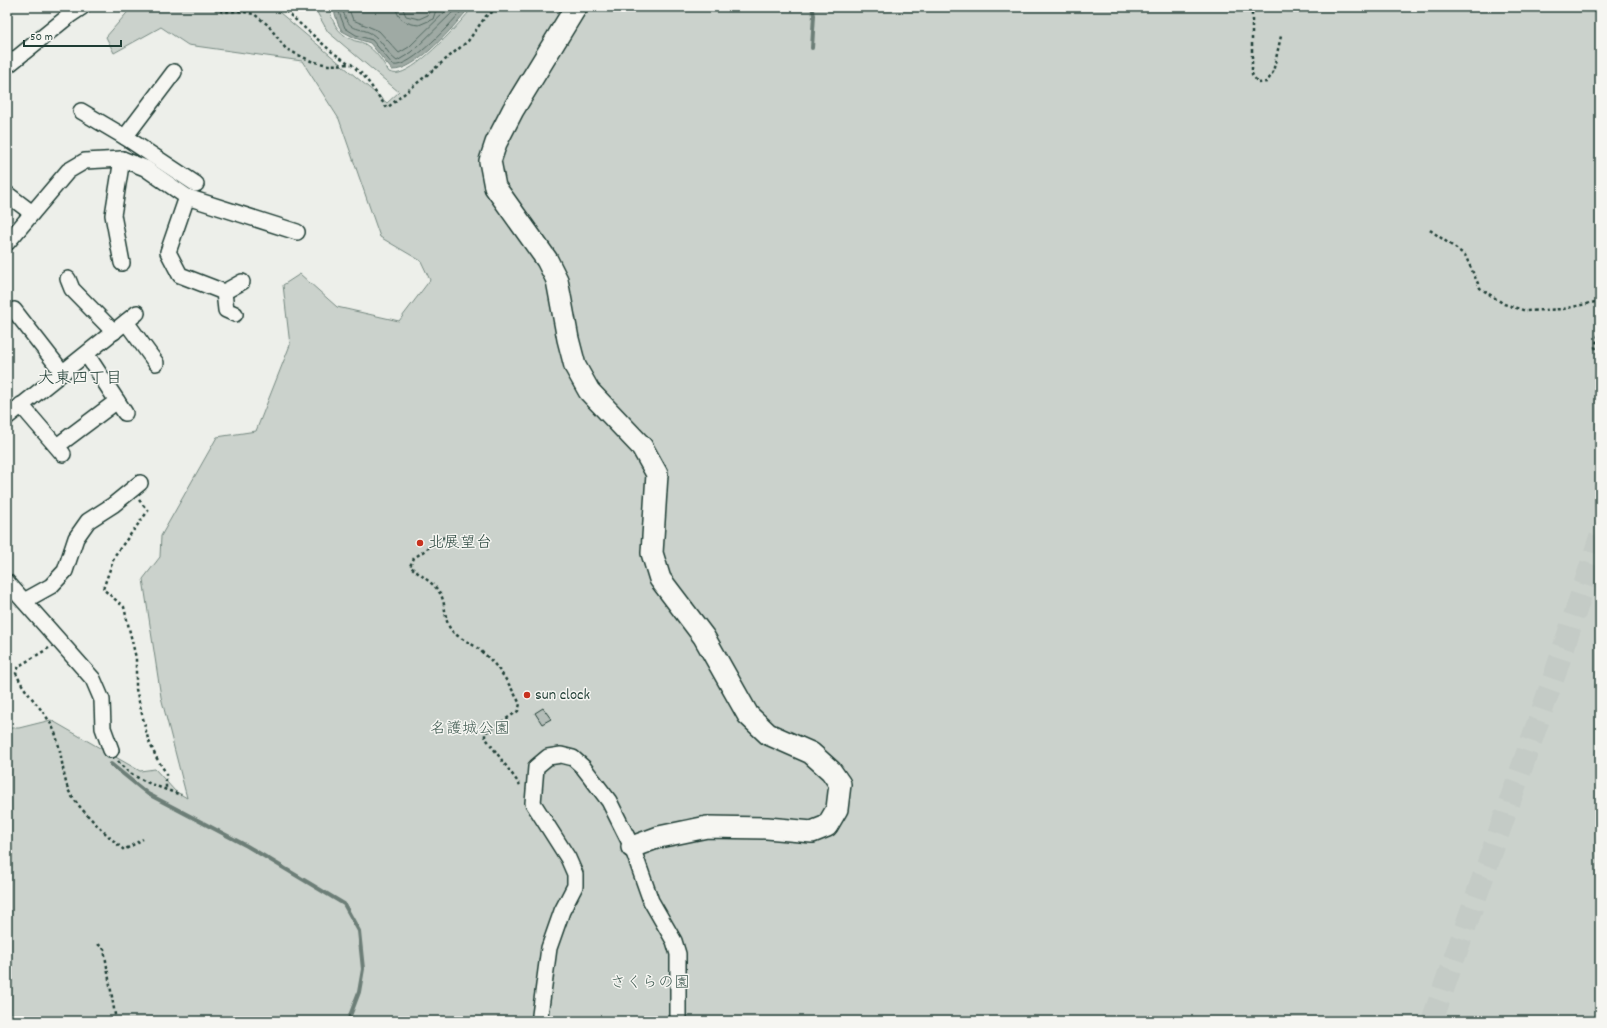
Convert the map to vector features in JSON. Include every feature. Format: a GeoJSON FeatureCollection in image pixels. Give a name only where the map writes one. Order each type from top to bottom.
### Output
{"type":"FeatureCollection","features":[{"type":"Feature","properties":{"kind":"street"},"geometry":{"type":"LineString","coordinates":[[7,66],[82,7]]}},
{"type":"Feature","properties":{"kind":"street"},"geometry":{"type":"LineString","coordinates":[[576,7],[532,79],[496,143],[490,161],[495,187],[547,260],[557,280],[568,339],[576,366],[582,379],[589,391],[642,447],[657,474],[652,552],[660,578],[704,637],[748,715],[768,734],[811,753],[831,771],[840,784],[837,809],[827,826],[812,832],[767,828],[707,827],[659,837],[632,847]]}},
{"type":"Feature","properties":{"kind":"street"},"geometry":{"type":"LineString","coordinates":[[125,137],[174,72]]}},
{"type":"Feature","properties":{"kind":"street"},"geometry":{"type":"LineString","coordinates":[[81,111],[125,137],[159,162],[196,184]]}},
{"type":"Feature","properties":{"kind":"street"},"geometry":{"type":"LineString","coordinates":[[122,159],[112,215],[122,263]]}},
{"type":"Feature","properties":{"kind":"street"},"geometry":{"type":"LineString","coordinates":[[7,243],[68,171],[85,161],[122,159],[159,162],[187,197],[297,232]]}},
{"type":"Feature","properties":{"kind":"street"},"geometry":{"type":"LineString","coordinates":[[7,194],[32,213]]}},
{"type":"Feature","properties":{"kind":"street"},"geometry":{"type":"LineString","coordinates":[[187,197],[168,252],[180,275],[224,292]]}},
{"type":"Feature","properties":{"kind":"street"},"geometry":{"type":"LineString","coordinates":[[68,279],[72,289],[114,332]]}},
{"type":"Feature","properties":{"kind":"street"},"geometry":{"type":"LineString","coordinates":[[224,292],[242,282]]}},
{"type":"Feature","properties":{"kind":"street"},"geometry":{"type":"LineString","coordinates":[[224,292],[226,310],[235,314]]}},
{"type":"Feature","properties":{"kind":"street"},"geometry":{"type":"LineString","coordinates":[[14,310],[63,373]]}},
{"type":"Feature","properties":{"kind":"street"},"geometry":{"type":"LineString","coordinates":[[7,417],[87,355],[132,317],[156,363]]}},
{"type":"Feature","properties":{"kind":"street"},"geometry":{"type":"LineString","coordinates":[[21,405],[60,450],[121,407],[87,355]]}},
{"type":"Feature","properties":{"kind":"street"},"geometry":{"type":"LineString","coordinates":[[24,601],[51,586],[65,571],[76,538],[88,520],[135,487]]}},
{"type":"Feature","properties":{"kind":"street"},"geometry":{"type":"LineString","coordinates":[[7,582],[93,679],[102,700],[103,728],[111,750]]}},
{"type":"Feature","properties":{"kind":"street"},"geometry":{"type":"LineString","coordinates":[[541,1021],[542,992],[549,948],[562,911],[574,886],[574,874],[568,858],[533,802],[536,767],[548,757],[561,755],[573,758],[583,768],[609,801],[632,847],[651,901],[674,941],[678,954],[678,1021]]}},
{"type":"Feature","properties":{"kind":"path"},"geometry":{"type":"LineString","coordinates":[[209,7],[223,12],[239,11],[254,14],[268,26],[286,49],[311,61],[328,64],[351,64]]}},
{"type":"Feature","properties":{"kind":"path"},"geometry":{"type":"LineString","coordinates":[[281,7],[332,52],[351,64],[364,76],[387,108],[468,41],[486,16],[501,7]]}},
{"type":"Feature","properties":{"kind":"path"},"geometry":{"type":"LineString","coordinates":[[1252,7],[1252,74],[1258,83],[1267,82],[1270,77],[1281,36]]}},
{"type":"Feature","properties":{"kind":"path"},"geometry":{"type":"LineString","coordinates":[[1430,230],[1465,255],[1480,288],[1504,304],[1526,311],[1563,309],[1600,301]]}},
{"type":"Feature","properties":{"kind":"path"},"geometry":{"type":"LineString","coordinates":[[1600,329],[1595,347],[1600,358]]}},
{"type":"Feature","properties":{"kind":"path"},"geometry":{"type":"LineString","coordinates":[[135,487],[148,511],[115,555],[103,589],[124,607],[136,658],[136,689],[148,739],[166,774],[166,790]]}},
{"type":"Feature","properties":{"kind":"path"},"geometry":{"type":"LineString","coordinates":[[444,537],[414,558],[410,566],[432,584],[441,596],[448,623],[454,633],[469,642],[489,659],[511,687],[520,704],[518,711],[485,733],[485,737],[501,762],[533,802]]}},
{"type":"Feature","properties":{"kind":"path"},"geometry":{"type":"LineString","coordinates":[[60,642],[19,666],[16,673],[19,681],[43,711],[53,728],[61,753],[68,790],[83,810],[124,850],[143,839]]}},
{"type":"Feature","properties":{"kind":"path"},"geometry":{"type":"LineString","coordinates":[[111,750],[122,766],[152,785],[181,795]]}},
{"type":"Feature","properties":{"kind":"path"},"geometry":{"type":"LineString","coordinates":[[98,944],[104,949],[116,1021]]}},
{"type":"Feature","properties":{"kind":"green space"},"geometry":{"type":"Polygon","coordinates":[[[132,7],[273,7],[387,103],[399,92],[328,32],[314,7],[329,7],[336,26],[342,33],[353,40],[363,43],[373,50],[389,72],[399,73],[408,69],[428,54],[449,34],[473,7],[1600,7],[1600,1021],[7,1021],[7,728],[19,728],[51,720],[140,771],[155,769],[175,791],[187,798],[161,697],[143,579],[160,557],[161,536],[217,437],[256,431],[290,345],[283,285],[300,274],[337,307],[399,321],[430,280],[421,261],[380,237],[339,119],[302,61],[188,45],[161,27],[114,53],[106,37],[132,7]]]}},
{"type":"Feature","properties":{"kind":"water"},"geometry":{"type":"Polygon","coordinates":[[[333,7],[405,7],[418,10],[425,7],[470,7],[445,36],[423,56],[402,68],[392,70],[370,43],[355,38],[342,31],[338,24],[333,7]]]}},
{"type":"Feature","properties":{"kind":"building"},"geometry":{"type":"Polygon","coordinates":[[[543,708],[551,719],[542,724],[535,713],[543,708]]]}},
{"type":"Feature","properties":{"kind":"waterway"},"geometry":{"type":"LineString","coordinates":[[812,7],[814,15],[812,48]]}},
{"type":"Feature","properties":{"kind":"waterway"},"geometry":{"type":"LineString","coordinates":[[111,764],[148,794],[247,846],[344,904],[359,931],[363,969],[359,992],[348,1021]]}},
{"type":"Feature","properties":{"kind":"tunnel"},"geometry":{"type":"LineString","coordinates":[[1432,1021],[1556,671],[1600,537]]}},
{"type":"Feature","properties":{"kind":"place","name":"北展望台"},"geometry":{"type":"Point","coordinates":[420,543]}},
{"type":"Feature","properties":{"kind":"place","name":"sun clock"},"geometry":{"type":"Point","coordinates":[527,695]}},
{"type":"Feature","properties":{"kind":"district","name":"大東四丁目"},"geometry":{"type":"Point","coordinates":[80,380]}},
{"type":"Feature","properties":{"kind":"park label","name":"名護城公園"},"geometry":{"type":"Point","coordinates":[470,729]}},
{"type":"Feature","properties":{"kind":"park label","name":"さくらの園"},"geometry":{"type":"Point","coordinates":[650,983]}}]}
